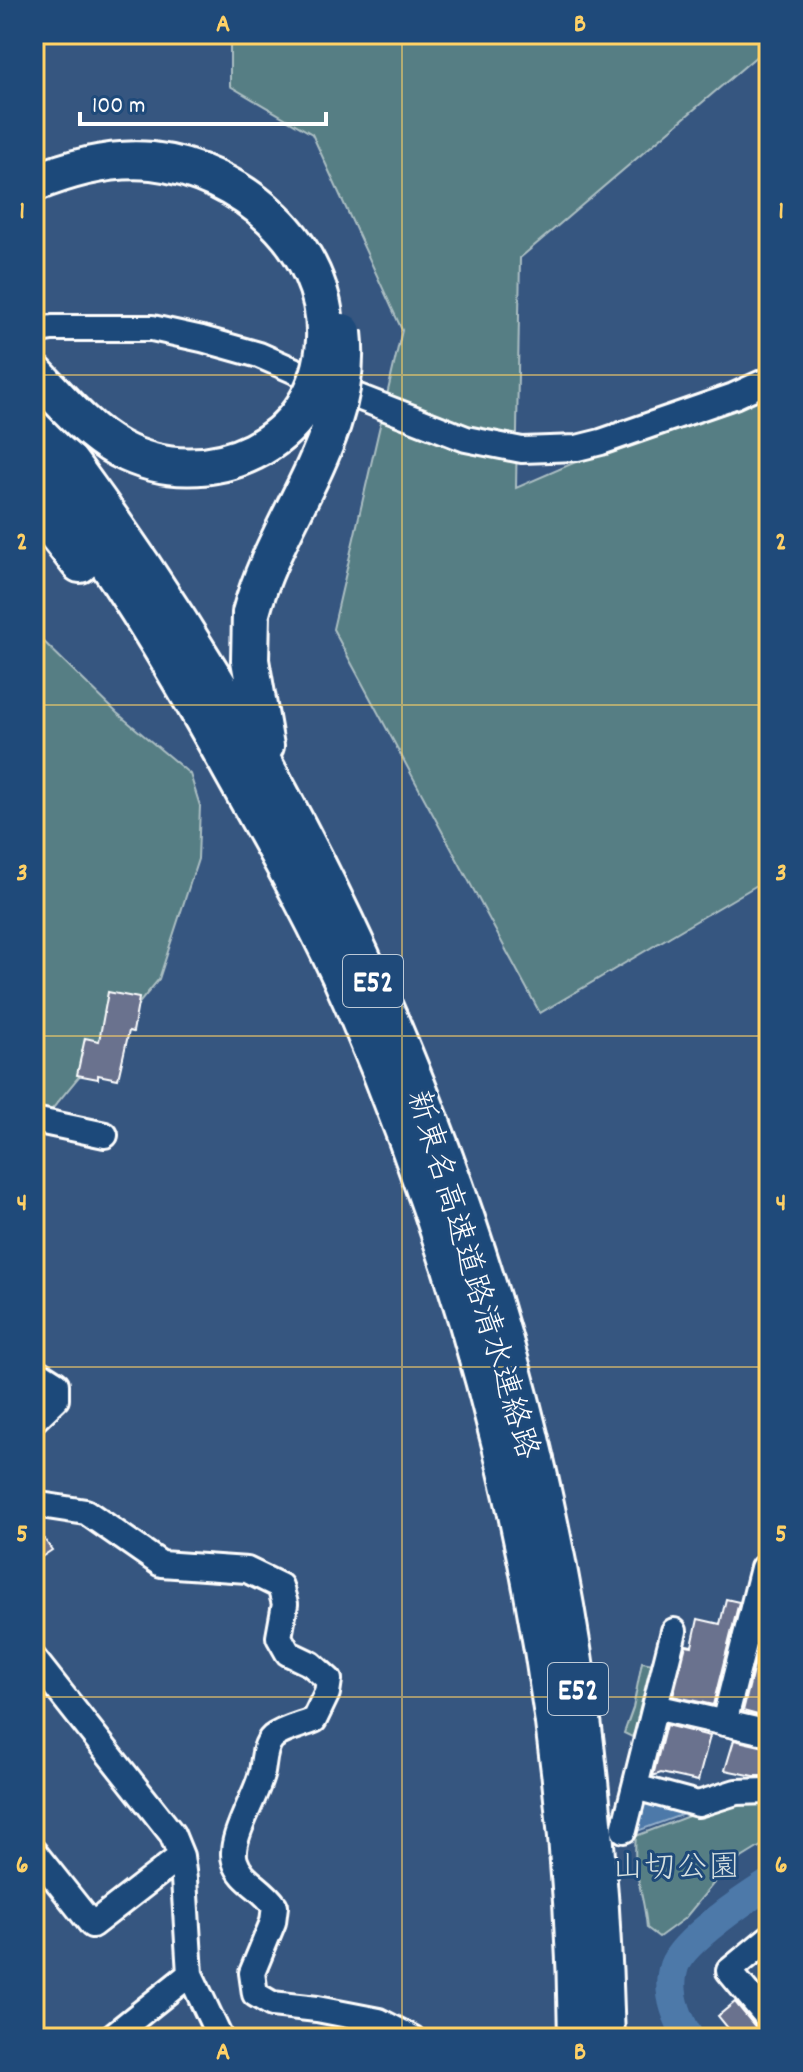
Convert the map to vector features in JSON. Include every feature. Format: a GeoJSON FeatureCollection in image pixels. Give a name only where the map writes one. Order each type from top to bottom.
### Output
{"type":"FeatureCollection","features":[{"type":"Feature","properties":{"kind":"highway"},"geometry":{"type":"LineString","coordinates":[[34,167],[84,151],[150,146],[191,154],[230,168],[281,204],[303,229],[332,280],[341,313],[345,348],[343,388],[335,422],[268,561],[251,613],[250,660],[263,739],[274,781]]}},
{"type":"Feature","properties":{"kind":"highway"},"geometry":{"type":"LineString","coordinates":[[34,183],[84,166],[149,161],[200,171],[224,182],[269,214],[294,242],[319,292],[325,340],[321,366],[295,418],[254,453],[227,463],[200,468],[171,467],[119,449],[93,432],[34,372]]}},
{"type":"Feature","properties":{"kind":"highway","name":"新東名高速道路清水連絡路"},"geometry":{"type":"LineString","coordinates":[[34,415],[122,536],[169,649],[274,845],[351,1000],[409,1141],[538,1476],[579,1694],[599,1892],[606,2038]]}},
{"type":"Feature","properties":{"kind":"highway","name":"新東名高速道路清水連絡路"},"geometry":{"type":"LineString","coordinates":[[34,461],[169,649],[223,690],[307,841],[347,923],[406,1059],[470,1237],[491,1350],[509,1481],[539,1623],[550,1693],[574,1922],[577,2038]]}},
{"type":"Feature","properties":{"kind":"highway"},"geometry":{"type":"LineString","coordinates":[[34,505],[169,649]]}},
{"type":"Feature","properties":{"kind":"street"},"geometry":{"type":"LineString","coordinates":[[34,331],[52,328],[152,328],[202,339],[259,355],[466,439],[522,450],[577,448],[601,442],[734,396],[769,380]]}},
{"type":"Feature","properties":{"kind":"street"},"geometry":{"type":"LineString","coordinates":[[34,1120],[105,1135]]}},
{"type":"Feature","properties":{"kind":"street"},"geometry":{"type":"LineString","coordinates":[[34,1370],[56,1384],[56,1399],[34,1420]]}},
{"type":"Feature","properties":{"kind":"street"},"geometry":{"type":"LineString","coordinates":[[34,1504],[86,1512],[161,1564],[247,1570],[280,1586],[285,1604],[279,1637],[288,1653],[311,1664],[329,1680],[327,1693],[314,1720],[273,1737],[266,1748],[259,1789],[241,1827],[233,1855],[240,1874],[266,1892],[275,1906],[273,1922],[252,1973],[255,1994],[272,2004],[379,2021],[412,2038]]}},
{"type":"Feature","properties":{"kind":"street"},"geometry":{"type":"LineString","coordinates":[[724,1723],[763,1568],[769,1569]]}},
{"type":"Feature","properties":{"kind":"street"},"geometry":{"type":"LineString","coordinates":[[624,1830],[674,1631]]}},
{"type":"Feature","properties":{"kind":"street"},"geometry":{"type":"LineString","coordinates":[[34,1659],[172,1834],[181,1856],[190,1974],[220,2038]]}},
{"type":"Feature","properties":{"kind":"street"},"geometry":{"type":"LineString","coordinates":[[655,1707],[769,1733]]}},
{"type":"Feature","properties":{"kind":"street"},"geometry":{"type":"LineString","coordinates":[[635,1787],[698,1804],[736,1792],[769,1791]]}},
{"type":"Feature","properties":{"kind":"street"},"geometry":{"type":"LineString","coordinates":[[34,1852],[92,1925],[181,1856]]}},
{"type":"Feature","properties":{"kind":"street"},"geometry":{"type":"LineString","coordinates":[[769,1938],[729,1971],[769,2019]]}},
{"type":"Feature","properties":{"kind":"street"},"geometry":{"type":"LineString","coordinates":[[110,2038],[190,1974]]}},
{"type":"Feature","properties":{"kind":"green space"},"geometry":{"type":"Polygon","coordinates":[[[230,34],[769,34],[769,52],[758,55],[520,258],[516,488],[769,378],[769,878],[540,1013],[333,629],[402,330],[312,134],[230,86],[230,34]]]}},
{"type":"Feature","properties":{"kind":"green space"},"geometry":{"type":"Polygon","coordinates":[[[34,632],[117,713],[190,774],[200,806],[198,859],[159,979],[40,1124],[34,1127],[34,632]]]}},
{"type":"Feature","properties":{"kind":"green space"},"geometry":{"type":"Polygon","coordinates":[[[642,1662],[659,1665],[652,1694],[632,1737],[624,1733],[633,1708],[642,1662]]]}},
{"type":"Feature","properties":{"kind":"green space","name":"山切公園"},"geometry":{"type":"Polygon","coordinates":[[[759,1799],[769,1811],[769,1841],[727,1867],[685,1918],[659,1937],[647,1928],[637,1872],[636,1836],[728,1801],[759,1799]]]}},
{"type":"Feature","properties":{"kind":"water"},"geometry":{"type":"Polygon","coordinates":[[[647,1797],[695,1810],[632,1833],[638,1803],[647,1797]]]}},
{"type":"Feature","properties":{"kind":"building"},"geometry":{"type":"Polygon","coordinates":[[[108,992],[139,998],[133,1032],[129,1031],[118,1079],[77,1075],[85,1038],[99,1041],[108,992]]]}},
{"type":"Feature","properties":{"kind":"building"},"geometry":{"type":"Polygon","coordinates":[[[34,1525],[52,1550],[34,1562],[34,1525]]]}},
{"type":"Feature","properties":{"kind":"building"},"geometry":{"type":"Polygon","coordinates":[[[726,1599],[739,1602],[713,1705],[673,1696],[686,1645],[692,1646],[698,1619],[720,1624],[726,1599]]]}},
{"type":"Feature","properties":{"kind":"building"},"geometry":{"type":"Polygon","coordinates":[[[769,1610],[769,1718],[743,1711],[769,1610]]]}},
{"type":"Feature","properties":{"kind":"building"},"geometry":{"type":"Polygon","coordinates":[[[666,1725],[710,1736],[698,1781],[661,1773],[653,1776],[666,1725]]]}},
{"type":"Feature","properties":{"kind":"building"},"geometry":{"type":"Polygon","coordinates":[[[734,1740],[769,1748],[769,1776],[725,1770],[734,1740]]]}},
{"type":"Feature","properties":{"kind":"building"},"geometry":{"type":"Polygon","coordinates":[[[735,2002],[757,2029],[769,2034],[769,2038],[736,2038],[718,2016],[735,2002]]]}},
{"type":"Feature","properties":{"kind":"waterway"},"geometry":{"type":"LineString","coordinates":[[689,2038],[674,2003],[671,1985],[674,1966],[702,1933],[769,1884]]}}]}
